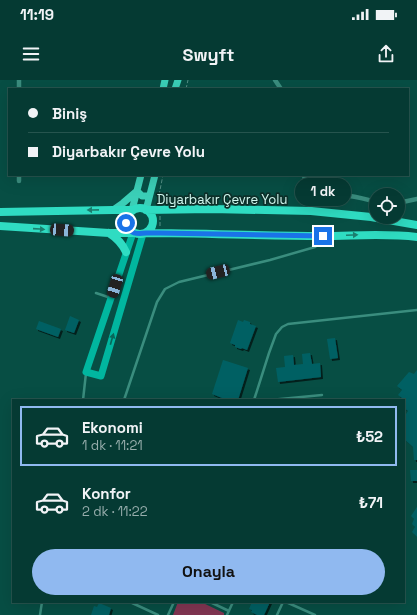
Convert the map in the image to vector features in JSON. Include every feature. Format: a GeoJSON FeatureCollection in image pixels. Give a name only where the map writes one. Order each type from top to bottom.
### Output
{"type":"FeatureCollection","features":[{"type":"Feature","properties":{"kind":"highway"},"geometry":{"type":"LineString","coordinates":[[0,212],[132,210],[139,208],[146,210],[151,215],[153,222],[150,229],[144,234]]}},
{"type":"Feature","properties":{"kind":"highway"},"geometry":{"type":"LineString","coordinates":[[132,210],[126,223],[132,232]]}},
{"type":"Feature","properties":{"kind":"highway","name":"Diyarbakır Çevre Yolu"},"geometry":{"type":"LineString","coordinates":[[146,210],[311,211],[369,215]]}},
{"type":"Feature","properties":{"kind":"highway","name":"Diyarbakır Çevre Yolu"},"geometry":{"type":"LineString","coordinates":[[405,222],[417,225]]}},
{"type":"Feature","properties":{"kind":"highway"},"geometry":{"type":"LineString","coordinates":[[0,226],[109,233],[132,232],[136,234],[323,236],[374,234],[417,237]]}},
{"type":"Feature","properties":{"kind":"highway"},"geometry":{"type":"LineString","coordinates":[[109,233],[120,242],[126,252]]}},
{"type":"Feature","properties":{"kind":"main road"},"geometry":{"type":"LineString","coordinates":[[132,210],[141,176]]}},
{"type":"Feature","properties":{"kind":"main road"},"geometry":{"type":"LineString","coordinates":[[146,210],[155,176]]}},
{"type":"Feature","properties":{"kind":"main road"},"geometry":{"type":"LineString","coordinates":[[137,191],[142,196],[150,196]]}},
{"type":"Feature","properties":{"kind":"main road"},"geometry":{"type":"LineString","coordinates":[[113,210],[124,203],[137,191]]}},
{"type":"Feature","properties":{"kind":"main road"},"geometry":{"type":"LineString","coordinates":[[132,232],[112,298],[86,372],[101,376],[144,234]]}},
{"type":"Feature","properties":{"kind":"street"},"geometry":{"type":"LineString","coordinates":[[19,176],[19,181]]}},
{"type":"Feature","properties":{"kind":"street"},"geometry":{"type":"LineString","coordinates":[[304,176],[311,211]]}},
{"type":"Feature","properties":{"kind":"street"},"geometry":{"type":"LineString","coordinates":[[308,192],[334,194],[369,201]]}},
{"type":"Feature","properties":{"kind":"street"},"geometry":{"type":"LineString","coordinates":[[405,201],[417,198]]}},
{"type":"Feature","properties":{"kind":"lane"},"geometry":{"type":"LineString","coordinates":[[124,399],[156,302],[165,289],[179,282],[270,260],[315,247],[321,242],[323,236]]}},
{"type":"Feature","properties":{"kind":"lane"},"geometry":{"type":"LineString","coordinates":[[96,293],[112,298]]}},
{"type":"Feature","properties":{"kind":"lane"},"geometry":{"type":"LineString","coordinates":[[254,399],[276,334],[282,327],[288,324],[417,310]]}},
{"type":"Feature","properties":{"kind":"lane"},"geometry":{"type":"LineString","coordinates":[[83,399],[86,372]]}},
{"type":"Feature","properties":{"kind":"lane"},"geometry":{"type":"LineString","coordinates":[[280,399],[322,395]]}},
{"type":"Feature","properties":{"kind":"lane"},"geometry":{"type":"LineString","coordinates":[[40,615],[42,603]]}},
{"type":"Feature","properties":{"kind":"lane"},"geometry":{"type":"LineString","coordinates":[[132,603],[158,615]]}},
{"type":"Feature","properties":{"kind":"lane"},"geometry":{"type":"LineString","coordinates":[[168,615],[174,603]]}},
{"type":"Feature","properties":{"kind":"lane"},"geometry":{"type":"LineString","coordinates":[[212,603],[229,611]]}},
{"type":"Feature","properties":{"kind":"lane"},"geometry":{"type":"LineString","coordinates":[[228,615],[233,603]]}},
{"type":"Feature","properties":{"kind":"lane"},"geometry":{"type":"LineString","coordinates":[[277,615],[283,603]]}},
{"type":"Feature","properties":{"kind":"lane"},"geometry":{"type":"LineString","coordinates":[[288,603],[315,615]]}},
{"type":"Feature","properties":{"kind":"path"},"geometry":{"type":"LineString","coordinates":[[159,195],[163,176]]}},
{"type":"Feature","properties":{"kind":"path"},"geometry":{"type":"LineString","coordinates":[[160,214],[160,230]]}},
{"type":"Feature","properties":{"kind":"shaded area"},"geometry":{"type":"Polygon","coordinates":[[[178,603],[203,603],[224,613],[224,615],[173,615],[178,603]]]}},
{"type":"Feature","properties":{"kind":"building"},"geometry":{"type":"Polygon","coordinates":[[[70,316],[79,320],[74,333],[65,330],[70,316]]]}},
{"type":"Feature","properties":{"kind":"building"},"geometry":{"type":"Polygon","coordinates":[[[238,320],[250,322],[250,324],[256,326],[247,350],[235,347],[235,345],[230,343],[238,320]]]}},
{"type":"Feature","properties":{"kind":"building"},"geometry":{"type":"Polygon","coordinates":[[[39,321],[61,329],[58,337],[36,329],[39,321]]]}},
{"type":"Feature","properties":{"kind":"building"},"geometry":{"type":"Polygon","coordinates":[[[335,338],[338,358],[330,359],[327,339],[335,338]]]}},
{"type":"Feature","properties":{"kind":"building"},"geometry":{"type":"Polygon","coordinates":[[[310,353],[312,364],[320,363],[321,377],[278,382],[276,368],[285,367],[284,356],[293,355],[294,365],[303,364],[302,354],[310,353]]]}},
{"type":"Feature","properties":{"kind":"building"},"geometry":{"type":"Polygon","coordinates":[[[223,360],[248,368],[238,399],[222,399],[212,394],[223,360]]]}},
{"type":"Feature","properties":{"kind":"building"},"geometry":{"type":"Polygon","coordinates":[[[417,370],[417,460],[414,460],[413,447],[405,440],[405,416],[408,411],[405,409],[405,399],[402,399],[398,395],[402,390],[397,386],[409,372],[414,374],[417,370]]]}},
{"type":"Feature","properties":{"kind":"building"},"geometry":{"type":"Polygon","coordinates":[[[410,470],[417,470],[417,481],[411,481],[410,470]]]}},
{"type":"Feature","properties":{"kind":"building"},"geometry":{"type":"Polygon","coordinates":[[[417,507],[417,537],[412,532],[415,527],[412,524],[414,519],[411,516],[417,507]]]}},
{"type":"Feature","properties":{"kind":"building"},"geometry":{"type":"Polygon","coordinates":[[[99,603],[111,608],[109,615],[91,615],[94,606],[97,607],[99,603]]]}},
{"type":"Feature","properties":{"kind":"building"},"geometry":{"type":"Polygon","coordinates":[[[252,603],[270,603],[264,615],[257,615],[249,609],[252,603]]]}},
{"type":"Feature","properties":{"kind":"route"},"geometry":{"type":"LineString","coordinates":[[126,223],[132,232],[140,235],[145,233],[160,233],[323,236]]}}]}
